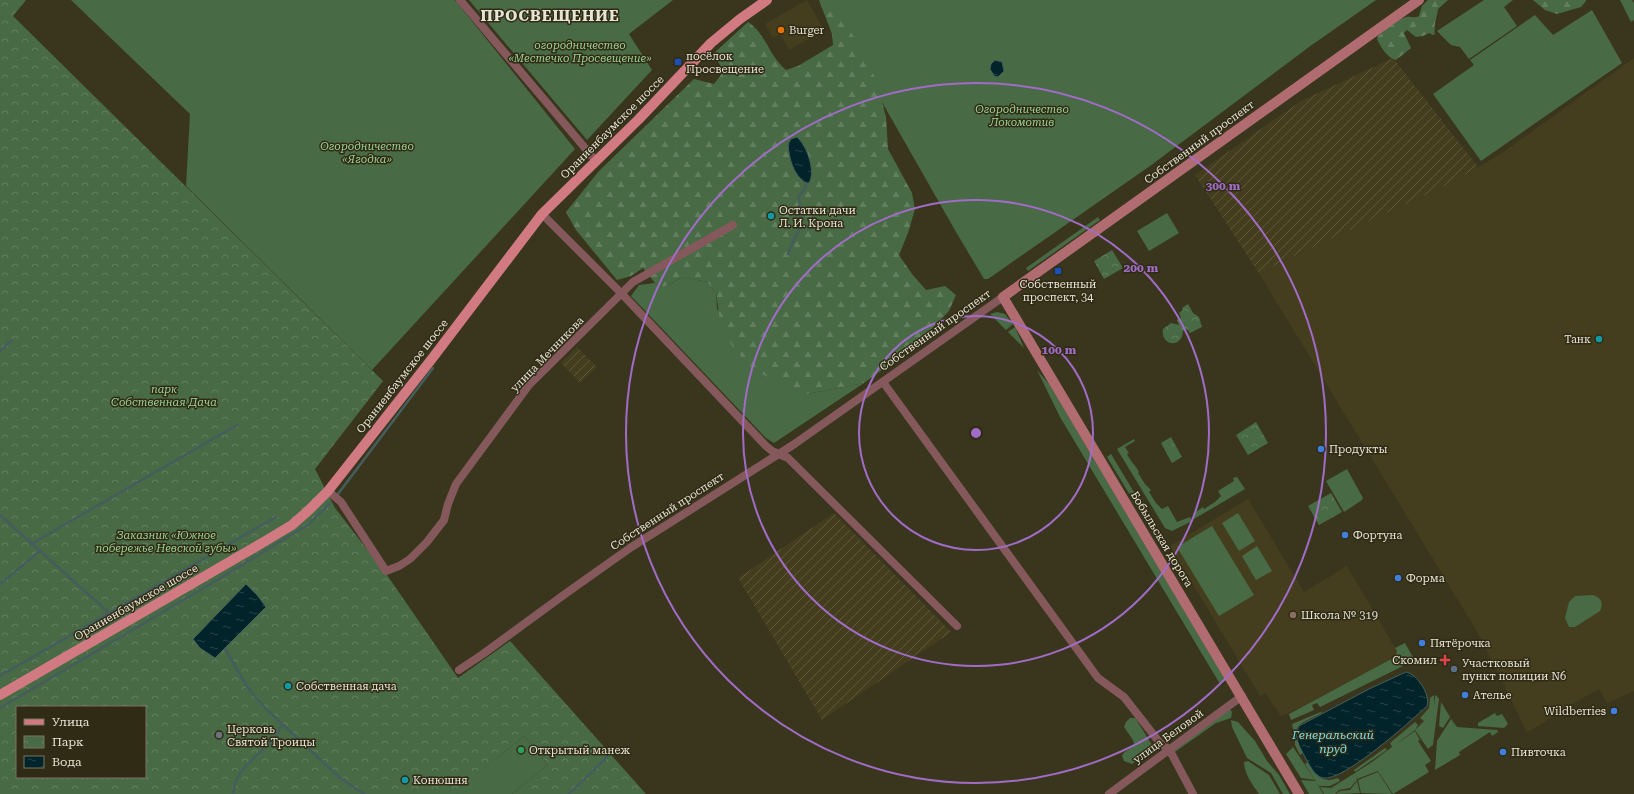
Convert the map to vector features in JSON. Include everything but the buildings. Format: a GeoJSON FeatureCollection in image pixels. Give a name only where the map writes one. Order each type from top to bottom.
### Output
{"type":"FeatureCollection","features":[{"type":"Feature","properties":{"kind":"main road","name":"Ораниенбаумское шоссе"},"geometry":{"type":"LineString","coordinates":[[0,695],[292,525],[309,510],[328,491],[431,360],[542,214],[638,120],[711,43],[740,18],[767,0]]}},
{"type":"Feature","properties":{"kind":"street"},"geometry":{"type":"LineString","coordinates":[[460,0],[596,161]]}},
{"type":"Feature","properties":{"kind":"street","name":"Собственный проспект"},"geometry":{"type":"LineString","coordinates":[[459,670],[630,548],[778,454],[883,382],[1419,0]]}},
{"type":"Feature","properties":{"kind":"street"},"geometry":{"type":"LineString","coordinates":[[542,214],[622,294],[766,446],[792,461],[957,626]]}},
{"type":"Feature","properties":{"kind":"street","name":"улица Мечникова"},"geometry":{"type":"LineString","coordinates":[[328,491],[341,502],[386,571],[399,566],[427,542],[444,520],[448,504],[456,484],[529,385],[633,282],[733,225]]}},
{"type":"Feature","properties":{"kind":"street","name":"Бобыльская дорога"},"geometry":{"type":"LineString","coordinates":[[1003,297],[1299,794]]}},
{"type":"Feature","properties":{"kind":"street"},"geometry":{"type":"LineString","coordinates":[[883,382],[1098,678],[1124,697],[1160,743],[1169,749],[1193,794]]}},
{"type":"Feature","properties":{"kind":"street","name":"улица Беловой"},"geometry":{"type":"LineString","coordinates":[[1109,794],[1242,696]]}},
{"type":"Feature","properties":{"kind":"shaded area"},"geometry":{"type":"Polygon","coordinates":[[[807,0],[824,30],[789,50],[780,34],[773,38],[765,24],[807,0]]]}},
{"type":"Feature","properties":{"kind":"shaded area"},"geometry":{"type":"Polygon","coordinates":[[[1393,58],[1478,167],[1453,182],[1279,263],[1260,275],[1195,175],[1301,101],[1393,58]]]}},
{"type":"Feature","properties":{"kind":"shaded area"},"geometry":{"type":"Polygon","coordinates":[[[1634,58],[1634,691],[1607,703],[1599,689],[1527,732],[1478,633],[1260,275],[1279,263],[1453,182],[1502,153],[1634,58]]]}},
{"type":"Feature","properties":{"kind":"shaded area"},"geometry":{"type":"Polygon","coordinates":[[[577,347],[597,367],[580,383],[561,363],[577,347]]]}},
{"type":"Feature","properties":{"kind":"shaded area","name":"Школа № 319"},"geometry":{"type":"Polygon","coordinates":[[[1248,499],[1304,592],[1347,566],[1397,651],[1395,657],[1281,716],[1265,693],[1260,696],[1170,546],[1248,499]]]}},
{"type":"Feature","properties":{"kind":"shaded area"},"geometry":{"type":"Polygon","coordinates":[[[834,513],[951,632],[822,720],[738,578],[834,513]]]}},
{"type":"Feature","properties":{"kind":"green space","name":"Заказник «Южное побережье Невской губы»"},"geometry":{"type":"Polygon","coordinates":[[[0,0],[26,0],[13,16],[383,381],[315,469],[335,508],[387,575],[458,678],[510,641],[646,794],[512,794],[548,765],[524,736],[456,791],[458,794],[0,794],[0,0]]]}},
{"type":"Feature","properties":{"kind":"green space","name":"Огородничество «Ягодка»"},"geometry":{"type":"Polygon","coordinates":[[[71,0],[455,0],[575,149],[372,370],[186,186],[190,114],[71,0]]]}},
{"type":"Feature","properties":{"kind":"green space","name":"огородничество «Местечко Просвещение»"},"geometry":{"type":"Polygon","coordinates":[[[469,0],[673,0],[629,34],[652,70],[587,140],[469,0]]]}},
{"type":"Feature","properties":{"kind":"green space"},"geometry":{"type":"Polygon","coordinates":[[[819,0],[832,0],[866,57],[877,83],[886,117],[888,149],[912,193],[915,209],[908,233],[899,255],[912,274],[926,290],[945,286],[956,295],[949,311],[928,333],[905,353],[864,383],[807,394],[788,389],[752,368],[733,347],[721,329],[716,292],[707,282],[683,277],[664,287],[655,283],[643,268],[631,276],[617,280],[576,230],[566,212],[599,171],[694,79],[714,84],[724,71],[713,54],[748,22],[759,33],[775,58],[786,70],[798,66],[833,45],[832,34],[819,0]]]}},
{"type":"Feature","properties":{"kind":"green space","name":"Огородничество Локомотив"},"geometry":{"type":"Polygon","coordinates":[[[826,0],[1376,0],[1309,47],[1150,166],[988,279],[984,279],[825,2],[826,0]]]}},
{"type":"Feature","properties":{"kind":"green space"},"geometry":{"type":"Polygon","coordinates":[[[1428,0],[1448,0],[1438,9],[1435,34],[1433,35],[1429,33],[1416,37],[1407,30],[1404,33],[1411,48],[1396,60],[1393,59],[1380,45],[1377,39],[1378,36],[1402,18],[1419,16],[1422,6],[1428,0]]]}},
{"type":"Feature","properties":{"kind":"green space"},"geometry":{"type":"Polygon","coordinates":[[[1484,0],[1513,0],[1504,7],[1517,26],[1469,59],[1460,47],[1451,45],[1437,31],[1484,0]]]}},
{"type":"Feature","properties":{"kind":"green space"},"geometry":{"type":"Polygon","coordinates":[[[1533,0],[1586,1],[1581,7],[1557,14],[1545,10],[1533,0]]]}},
{"type":"Feature","properties":{"kind":"green space"},"geometry":{"type":"Polygon","coordinates":[[[1620,0],[1632,0],[1634,3],[1634,20],[1631,22],[1620,0]]]}},
{"type":"Feature","properties":{"kind":"green space"},"geometry":{"type":"Polygon","coordinates":[[[1592,10],[1622,63],[1481,161],[1433,94],[1474,65],[1470,60],[1535,15],[1553,35],[1592,10]]]}},
{"type":"Feature","properties":{"kind":"green space"},"geometry":{"type":"Polygon","coordinates":[[[1167,213],[1179,233],[1149,251],[1137,231],[1167,213]]]}},
{"type":"Feature","properties":{"kind":"green space"},"geometry":{"type":"Polygon","coordinates":[[[1098,217],[1100,220],[1028,271],[1026,268],[1098,217]]]}},
{"type":"Feature","properties":{"kind":"green space"},"geometry":{"type":"Polygon","coordinates":[[[1112,250],[1123,268],[1104,279],[1094,261],[1112,250]]]}},
{"type":"Feature","properties":{"kind":"green space"},"geometry":{"type":"Polygon","coordinates":[[[683,277],[707,282],[716,292],[717,309],[807,394],[864,383],[774,443],[766,438],[631,296],[639,285],[655,283],[664,287],[683,277]]]}},
{"type":"Feature","properties":{"kind":"green space"},"geometry":{"type":"Polygon","coordinates":[[[1188,304],[1193,313],[1199,317],[1202,327],[1190,333],[1187,329],[1183,331],[1182,337],[1179,341],[1175,343],[1168,342],[1163,335],[1163,329],[1171,323],[1179,325],[1177,320],[1181,318],[1179,313],[1183,310],[1182,308],[1188,304]]]}},
{"type":"Feature","properties":{"kind":"green space"},"geometry":{"type":"Polygon","coordinates":[[[997,312],[1005,314],[1013,324],[1006,330],[990,314],[997,312]]]}},
{"type":"Feature","properties":{"kind":"green space"},"geometry":{"type":"Polygon","coordinates":[[[1015,327],[1024,348],[1008,332],[1015,327]]]}},
{"type":"Feature","properties":{"kind":"green space"},"geometry":{"type":"Polygon","coordinates":[[[1037,370],[1049,384],[1226,680],[1220,684],[1060,417],[1037,370]]]}},
{"type":"Feature","properties":{"kind":"green space"},"geometry":{"type":"Polygon","coordinates":[[[1256,422],[1268,443],[1248,455],[1236,435],[1256,422]]]}},
{"type":"Feature","properties":{"kind":"green space"},"geometry":{"type":"Polygon","coordinates":[[[1171,437],[1182,457],[1172,463],[1161,443],[1171,437]]]}},
{"type":"Feature","properties":{"kind":"green space"},"geometry":{"type":"Polygon","coordinates":[[[1134,439],[1135,441],[1125,447],[1129,453],[1127,454],[1138,470],[1138,473],[1145,484],[1151,490],[1149,492],[1156,503],[1162,509],[1168,506],[1177,522],[1190,517],[1192,521],[1172,531],[1165,528],[1117,449],[1134,439]]]}},
{"type":"Feature","properties":{"kind":"green space"},"geometry":{"type":"Polygon","coordinates":[[[1111,454],[1158,532],[1160,536],[1157,540],[1107,457],[1111,454]]]}},
{"type":"Feature","properties":{"kind":"green space"},"geometry":{"type":"Polygon","coordinates":[[[1347,469],[1363,498],[1344,512],[1326,481],[1347,469]]]}},
{"type":"Feature","properties":{"kind":"green space"},"geometry":{"type":"Polygon","coordinates":[[[1237,477],[1245,489],[1194,519],[1193,514],[1203,507],[1204,509],[1215,502],[1221,496],[1218,491],[1234,481],[1233,478],[1237,477]]]}},
{"type":"Feature","properties":{"kind":"green space"},"geometry":{"type":"Polygon","coordinates":[[[1331,493],[1342,512],[1319,525],[1308,506],[1331,493]]]}},
{"type":"Feature","properties":{"kind":"green space"},"geometry":{"type":"Polygon","coordinates":[[[1238,513],[1255,541],[1239,551],[1222,523],[1238,513]]]}},
{"type":"Feature","properties":{"kind":"green space"},"geometry":{"type":"Polygon","coordinates":[[[1212,526],[1254,595],[1219,616],[1177,547],[1212,526]]]}},
{"type":"Feature","properties":{"kind":"green space"},"geometry":{"type":"Polygon","coordinates":[[[1257,546],[1272,571],[1256,580],[1242,556],[1257,546]]]}},
{"type":"Feature","properties":{"kind":"green space"},"geometry":{"type":"Polygon","coordinates":[[[1592,595],[1598,597],[1602,603],[1600,611],[1575,627],[1569,627],[1565,618],[1569,602],[1575,596],[1592,595]]]}},
{"type":"Feature","properties":{"kind":"green space"},"geometry":{"type":"Polygon","coordinates":[[[1405,643],[1413,657],[1407,665],[1406,664],[1409,662],[1405,657],[1400,660],[1403,666],[1320,707],[1317,703],[1312,705],[1314,710],[1291,720],[1289,714],[1395,657],[1397,651],[1395,648],[1405,643]]]}},
{"type":"Feature","properties":{"kind":"green space"},"geometry":{"type":"Polygon","coordinates":[[[1434,695],[1434,707],[1436,695],[1439,699],[1433,745],[1428,749],[1415,730],[1424,721],[1420,718],[1429,708],[1430,698],[1434,695]]]}},
{"type":"Feature","properties":{"kind":"green space"},"geometry":{"type":"Polygon","coordinates":[[[1441,702],[1450,717],[1443,728],[1439,726],[1441,702]]]}},
{"type":"Feature","properties":{"kind":"green space"},"geometry":{"type":"Polygon","coordinates":[[[1230,709],[1232,712],[1231,718],[1216,723],[1175,752],[1175,750],[1230,709]]]}},
{"type":"Feature","properties":{"kind":"green space"},"geometry":{"type":"Polygon","coordinates":[[[1321,712],[1322,713],[1301,724],[1296,731],[1296,737],[1303,753],[1300,755],[1295,745],[1292,724],[1321,712]]]}},
{"type":"Feature","properties":{"kind":"green space"},"geometry":{"type":"Polygon","coordinates":[[[1495,713],[1497,716],[1502,714],[1508,724],[1504,728],[1478,726],[1478,723],[1495,713]]]}},
{"type":"Feature","properties":{"kind":"green space"},"geometry":{"type":"Polygon","coordinates":[[[1130,718],[1136,719],[1152,745],[1149,751],[1132,764],[1124,761],[1122,756],[1124,752],[1131,748],[1134,744],[1124,727],[1130,718]]]}},
{"type":"Feature","properties":{"kind":"green space"},"geometry":{"type":"Polygon","coordinates":[[[1451,719],[1457,727],[1497,730],[1498,732],[1492,736],[1490,732],[1459,752],[1460,755],[1435,770],[1437,741],[1451,719]]]}},
{"type":"Feature","properties":{"kind":"green space"},"geometry":{"type":"Polygon","coordinates":[[[1231,720],[1238,722],[1255,741],[1267,761],[1279,775],[1290,794],[1283,794],[1271,773],[1247,758],[1232,727],[1231,720]]]}},
{"type":"Feature","properties":{"kind":"green space"},"geometry":{"type":"Polygon","coordinates":[[[1415,722],[1418,725],[1415,730],[1395,745],[1415,731],[1420,740],[1418,741],[1431,761],[1425,765],[1429,772],[1393,794],[1372,762],[1392,747],[1390,743],[1415,722]]]}},
{"type":"Feature","properties":{"kind":"green space","name":"Открытый манеж"},"geometry":{"type":"Polygon","coordinates":[[[524,736],[548,765],[512,794],[458,794],[455,791],[524,736]]]}},
{"type":"Feature","properties":{"kind":"green space"},"geometry":{"type":"Polygon","coordinates":[[[1293,747],[1315,780],[1301,778],[1286,754],[1293,747]]]}},
{"type":"Feature","properties":{"kind":"green space"},"geometry":{"type":"Polygon","coordinates":[[[1385,748],[1387,750],[1355,772],[1354,770],[1385,748]]]}},
{"type":"Feature","properties":{"kind":"green space"},"geometry":{"type":"Polygon","coordinates":[[[1248,761],[1269,775],[1280,794],[1259,794],[1249,779],[1244,766],[1244,762],[1248,761]]]}},
{"type":"Feature","properties":{"kind":"green space"},"geometry":{"type":"Polygon","coordinates":[[[1308,762],[1314,771],[1323,779],[1332,780],[1338,778],[1340,781],[1330,786],[1319,786],[1305,764],[1308,762]]]}},
{"type":"Feature","properties":{"kind":"green space"},"geometry":{"type":"Polygon","coordinates":[[[1372,762],[1378,771],[1357,779],[1355,773],[1372,762]]]}},
{"type":"Feature","properties":{"kind":"green space"},"geometry":{"type":"Polygon","coordinates":[[[1378,772],[1392,794],[1361,793],[1358,780],[1378,772]]]}},
{"type":"Feature","properties":{"kind":"green space"},"geometry":{"type":"Polygon","coordinates":[[[1355,773],[1357,780],[1350,788],[1339,790],[1335,794],[1324,794],[1320,787],[1331,788],[1355,773]]]}},
{"type":"Feature","properties":{"kind":"green space"},"geometry":{"type":"Polygon","coordinates":[[[1301,780],[1316,781],[1323,794],[1309,794],[1301,780]]]}},
{"type":"Feature","properties":{"kind":"green space"},"geometry":{"type":"Polygon","coordinates":[[[1357,781],[1360,793],[1336,794],[1340,791],[1350,790],[1357,781]]]}},
{"type":"Feature","properties":{"kind":"water"},"geometry":{"type":"Polygon","coordinates":[[[995,60],[1002,62],[1004,71],[998,77],[994,76],[990,69],[991,64],[995,60]]]}},
{"type":"Feature","properties":{"kind":"water"},"geometry":{"type":"Polygon","coordinates":[[[797,137],[807,152],[811,166],[811,178],[809,183],[806,183],[798,176],[792,166],[789,155],[788,144],[791,139],[797,137]]]}},
{"type":"Feature","properties":{"kind":"water"},"geometry":{"type":"Polygon","coordinates":[[[246,584],[266,607],[215,658],[200,648],[193,639],[246,584]]]}},
{"type":"Feature","properties":{"kind":"water","name":"Генеральский пруд"},"geometry":{"type":"Polygon","coordinates":[[[1406,672],[1419,681],[1427,696],[1427,706],[1376,749],[1345,771],[1333,777],[1323,778],[1317,775],[1310,766],[1298,742],[1297,730],[1299,726],[1369,689],[1406,672]]]}},
{"type":"Feature","properties":{"kind":"waterway"},"geometry":{"type":"LineString","coordinates":[[788,254],[801,227],[799,196],[806,187],[806,183]]}},
{"type":"Feature","properties":{"kind":"waterway"},"geometry":{"type":"LineString","coordinates":[[0,351],[12,340]]}},
{"type":"Feature","properties":{"kind":"waterway"},"geometry":{"type":"LineString","coordinates":[[338,494],[433,368]]}},
{"type":"Feature","properties":{"kind":"waterway"},"geometry":{"type":"LineString","coordinates":[[31,544],[237,425]]}},
{"type":"Feature","properties":{"kind":"waterway"},"geometry":{"type":"LineString","coordinates":[[0,708],[309,524],[330,503]]}},
{"type":"Feature","properties":{"kind":"waterway"},"geometry":{"type":"LineString","coordinates":[[0,515],[108,612]]}},
{"type":"Feature","properties":{"kind":"waterway"},"geometry":{"type":"LineString","coordinates":[[0,676],[276,517]]}},
{"type":"Feature","properties":{"kind":"waterway"},"geometry":{"type":"LineString","coordinates":[[0,584],[40,551]]}},
{"type":"Feature","properties":{"kind":"waterway"},"geometry":{"type":"LineString","coordinates":[[225,649],[248,688],[265,708],[339,777],[364,794]]}},
{"type":"Feature","properties":{"kind":"waterway"},"geometry":{"type":"LineString","coordinates":[[233,794],[234,785],[243,770],[274,738],[282,725]]}},
{"type":"Feature","properties":{"kind":"waterway"},"geometry":{"type":"LineString","coordinates":[[569,794],[607,757]]}},
{"type":"Feature","properties":{"kind":"place","name":"Burger"},"geometry":{"type":"Point","coordinates":[781,30]}},
{"type":"Feature","properties":{"kind":"place","name":"посёлок Просвещение"},"geometry":{"type":"Point","coordinates":[678,62]}},
{"type":"Feature","properties":{"kind":"place","name":"Остатки дачи Л. И. Крона"},"geometry":{"type":"Point","coordinates":[771,216]}},
{"type":"Feature","properties":{"kind":"place","name":"Собственный проспект, 34"},"geometry":{"type":"Point","coordinates":[1058,271]}},
{"type":"Feature","properties":{"kind":"place","name":"Танк"},"geometry":{"type":"Point","coordinates":[1599,339]}},
{"type":"Feature","properties":{"kind":"place","name":"Продукты"},"geometry":{"type":"Point","coordinates":[1321,449]}},
{"type":"Feature","properties":{"kind":"place","name":"Фортуна"},"geometry":{"type":"Point","coordinates":[1345,535]}},
{"type":"Feature","properties":{"kind":"place","name":"Форма"},"geometry":{"type":"Point","coordinates":[1398,578]}},
{"type":"Feature","properties":{"kind":"place","name":"Школа № 319"},"geometry":{"type":"Point","coordinates":[1293,615]}},
{"type":"Feature","properties":{"kind":"place","name":"Пятёрочка"},"geometry":{"type":"Point","coordinates":[1422,643]}},
{"type":"Feature","properties":{"kind":"place","name":"Скомил"},"geometry":{"type":"Point","coordinates":[1445,660]}},
{"type":"Feature","properties":{"kind":"place","name":"Участковый пункт полиции N6"},"geometry":{"type":"Point","coordinates":[1454,669]}},
{"type":"Feature","properties":{"kind":"place","name":"Собственная дача"},"geometry":{"type":"Point","coordinates":[288,686]}},
{"type":"Feature","properties":{"kind":"place","name":"Ателье"},"geometry":{"type":"Point","coordinates":[1465,695]}},
{"type":"Feature","properties":{"kind":"place","name":"Wildberries"},"geometry":{"type":"Point","coordinates":[1614,711]}},
{"type":"Feature","properties":{"kind":"place","name":"Церковь Святой Троицы"},"geometry":{"type":"Point","coordinates":[219,735]}},
{"type":"Feature","properties":{"kind":"place","name":"Открытый манеж"},"geometry":{"type":"Point","coordinates":[521,750]}},
{"type":"Feature","properties":{"kind":"place","name":"Пивточка"},"geometry":{"type":"Point","coordinates":[1503,752]}},
{"type":"Feature","properties":{"kind":"place","name":"Конюшня"},"geometry":{"type":"Point","coordinates":[405,780]}},
{"type":"Feature","properties":{"kind":"district","name":"ПРОСВЕЩЕНИЕ"},"geometry":{"type":"Point","coordinates":[550,16]}},
{"type":"Feature","properties":{"kind":"park label","name":"парк Собственная Дача"},"geometry":{"type":"Point","coordinates":[164,395]}}]}
